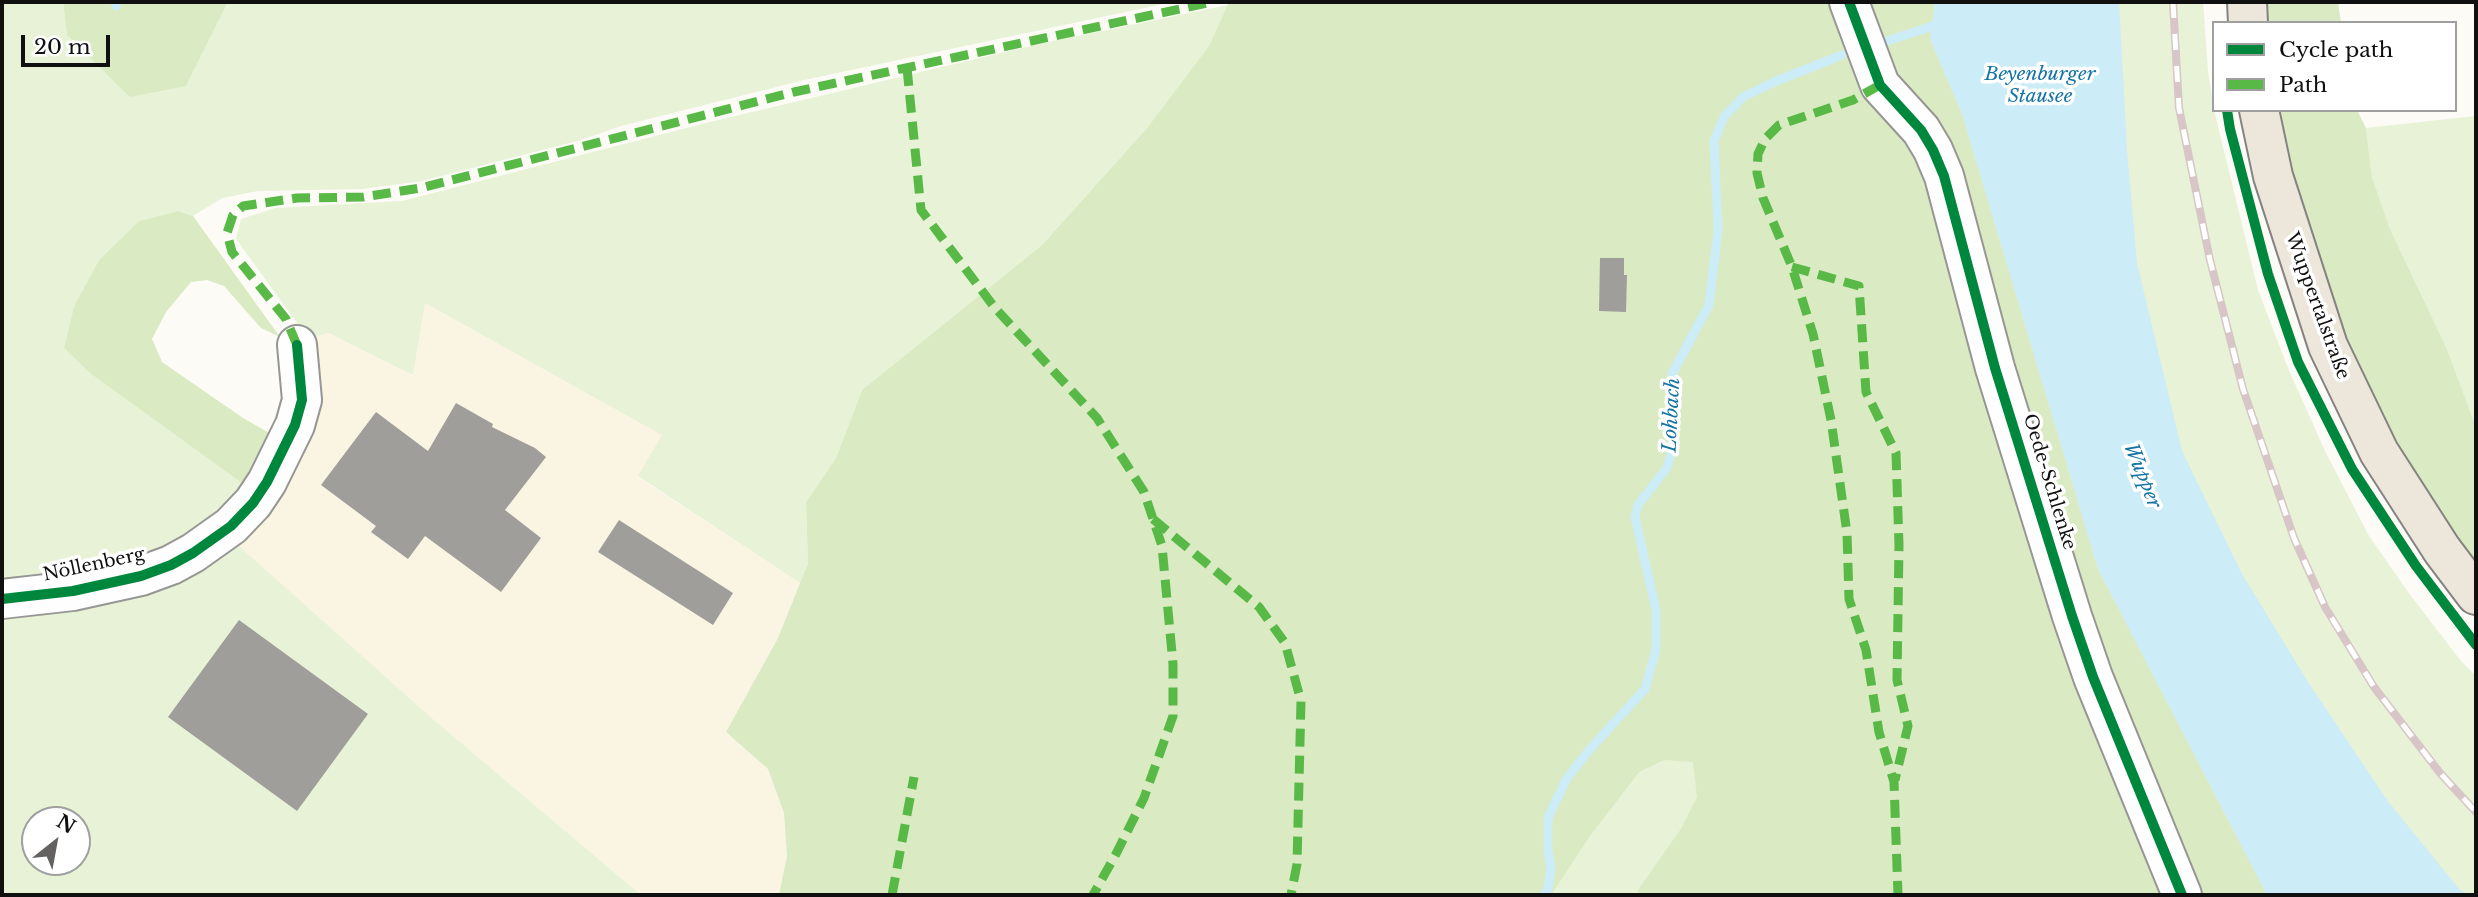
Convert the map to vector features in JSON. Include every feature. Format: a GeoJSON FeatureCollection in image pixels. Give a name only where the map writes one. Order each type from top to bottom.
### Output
{"type":"FeatureCollection","features":[{"type":"Feature","properties":{"kind":"main road"},"geometry":{"type":"LineString","coordinates":[[2247,2],[2248,21]]}},
{"type":"Feature","properties":{"kind":"main road","name":"Wuppertalstraße"},"geometry":{"type":"LineString","coordinates":[[2259,112],[2273,176],[2333,357],[2379,453],[2442,550],[2476,594]]}},
{"type":"Feature","properties":{"kind":"street","name":"Oede-Schlenke"},"geometry":{"type":"LineString","coordinates":[[1849,2],[1880,85],[1921,130],[1944,176],[1996,368],[2093,677],[2182,895]]}},
{"type":"Feature","properties":{"kind":"street","name":"Nöllenberg"},"geometry":{"type":"LineString","coordinates":[[2,599],[73,591],[141,576],[193,554],[231,526],[253,503],[267,482],[295,425],[302,400],[298,345]]}},
{"type":"Feature","properties":{"kind":"shaded area"},"geometry":{"type":"Polygon","coordinates":[[[425,303],[663,435],[638,477],[800,583],[778,638],[726,732],[768,769],[784,813],[787,856],[779,895],[641,895],[434,720],[233,542],[308,338],[329,333],[413,375],[425,303]]]}},
{"type":"Feature","properties":{"kind":"green space"},"geometry":{"type":"Polygon","coordinates":[[[2,2],[63,2],[67,35],[186,86],[228,2],[1173,2],[804,80],[621,126],[581,140],[422,181],[362,189],[258,191],[222,198],[193,216],[178,211],[139,221],[99,260],[74,306],[64,348],[91,374],[250,489],[177,549],[2,587],[2,2]]]}},
{"type":"Feature","properties":{"kind":"green space"},"geometry":{"type":"Polygon","coordinates":[[[63,2],[228,2],[186,86],[130,97],[67,35],[63,2]]]}},
{"type":"Feature","properties":{"kind":"green space"},"geometry":{"type":"Polygon","coordinates":[[[1229,2],[1935,2],[1930,39],[1962,114],[2098,569],[2267,895],[1637,895],[1681,829],[1697,797],[1693,762],[1664,760],[1639,772],[1590,836],[1551,895],[779,895],[787,856],[784,813],[768,769],[726,732],[778,638],[808,563],[806,502],[836,458],[862,390],[1042,245],[1147,128],[1209,46],[1229,2]]]}},
{"type":"Feature","properties":{"kind":"green space"},"geometry":{"type":"Polygon","coordinates":[[[1924,2],[2203,2],[2212,112],[2214,112],[2258,290],[2288,368],[2325,451],[2369,536],[2411,596],[2461,661],[2476,676],[2476,895],[1550,895],[1924,2]]]}},
{"type":"Feature","properties":{"kind":"green space"},"geometry":{"type":"Polygon","coordinates":[[[2247,2],[2338,2],[2341,21],[2248,21],[2247,2]]]}},
{"type":"Feature","properties":{"kind":"green space"},"geometry":{"type":"Polygon","coordinates":[[[1228,5],[1209,46],[1147,128],[1042,245],[862,390],[836,458],[806,502],[808,562],[800,583],[638,476],[662,435],[425,303],[413,375],[329,333],[308,338],[236,239],[241,219],[275,208],[402,201],[706,123],[1039,44],[1228,5]]]}},
{"type":"Feature","properties":{"kind":"green space"},"geometry":{"type":"Polygon","coordinates":[[[2260,112],[2358,112],[2366,128],[2372,177],[2390,229],[2447,349],[2476,427],[2476,595],[2379,452],[2260,112]]]}},
{"type":"Feature","properties":{"kind":"green space"},"geometry":{"type":"Polygon","coordinates":[[[2476,116],[2476,427],[2447,349],[2390,229],[2372,177],[2366,128],[2476,116]]]}},
{"type":"Feature","properties":{"kind":"green space"},"geometry":{"type":"Polygon","coordinates":[[[178,211],[193,216],[280,337],[261,328],[224,286],[207,280],[191,282],[166,312],[152,339],[162,362],[271,434],[250,489],[91,374],[64,348],[74,306],[99,260],[139,221],[178,211]]]}},
{"type":"Feature","properties":{"kind":"green space"},"geometry":{"type":"Polygon","coordinates":[[[233,541],[434,720],[641,895],[2,895],[2,609],[233,541]]]}},
{"type":"Feature","properties":{"kind":"water","name":"Beyenburger Stausee"},"geometry":{"type":"Polygon","coordinates":[[[1935,2],[2119,2],[2127,150],[2137,263],[2182,451],[2242,574],[2308,682],[2387,800],[2459,889],[2469,895],[2267,895],[2098,569],[1962,114],[1930,39],[1935,2]]]}},
{"type":"Feature","properties":{"kind":"building"},"geometry":{"type":"Polygon","coordinates":[[[1600,258],[1624,258],[1624,275],[1627,275],[1626,312],[1599,311],[1600,258]]]}},
{"type":"Feature","properties":{"kind":"building"},"geometry":{"type":"Polygon","coordinates":[[[456,403],[546,457],[505,510],[541,538],[501,592],[425,536],[408,559],[371,532],[376,526],[321,485],[376,412],[428,451],[456,403]]]}},
{"type":"Feature","properties":{"kind":"building"},"geometry":{"type":"Polygon","coordinates":[[[619,520],[733,593],[713,625],[598,552],[619,520]]]}},
{"type":"Feature","properties":{"kind":"building"},"geometry":{"type":"Polygon","coordinates":[[[239,620],[368,714],[297,811],[168,717],[239,620]]]}},
{"type":"Feature","properties":{"kind":"waterway"},"geometry":{"type":"LineString","coordinates":[[116,6],[118,2]]}},
{"type":"Feature","properties":{"kind":"waterway","name":"Lohbach"},"geometry":{"type":"LineString","coordinates":[[1875,45],[1942,23]]}},
{"type":"Feature","properties":{"kind":"waterway","name":"Lohbach"},"geometry":{"type":"LineString","coordinates":[[1544,895],[1548,889],[1551,869],[1548,818],[1567,778],[1645,689],[1656,650],[1656,610],[1635,517],[1638,505],[1667,468],[1673,446],[1672,374],[1709,305],[1718,230],[1714,141],[1724,117],[1743,97],[1842,55]]}},
{"type":"Feature","properties":{"kind":"railway"},"geometry":{"type":"LineString","coordinates":[[2173,2],[2179,108],[2210,260],[2243,389],[2294,538],[2325,607],[2374,687],[2440,773],[2476,812]]}},
{"type":"Feature","properties":{"kind":"marked path"},"geometry":{"type":"LineString","coordinates":[[297,345],[286,319],[232,252],[227,233],[233,215],[243,206],[297,198],[363,197],[421,188],[794,92],[1212,2]]}},
{"type":"Feature","properties":{"kind":"marked path"},"geometry":{"type":"LineString","coordinates":[[907,68],[921,210],[995,308],[1097,418],[1144,492],[1162,546],[1173,664],[1173,716],[1144,798],[1093,895]]}},
{"type":"Feature","properties":{"kind":"marked path"},"geometry":{"type":"LineString","coordinates":[[1880,85],[1853,100],[1779,125],[1765,139],[1758,154],[1757,173],[1763,198],[1792,267],[1813,334],[1831,420],[1847,533],[1849,599],[1866,650],[1879,732],[1894,782],[1898,895]]}},
{"type":"Feature","properties":{"kind":"marked path"},"geometry":{"type":"LineString","coordinates":[[1792,267],[1859,286],[1866,392],[1896,453],[1899,545],[1897,680],[1908,726],[1895,780]]}},
{"type":"Feature","properties":{"kind":"marked path"},"geometry":{"type":"LineString","coordinates":[[1153,519],[1259,607],[1285,643],[1301,701],[1297,864],[1291,895]]}},
{"type":"Feature","properties":{"kind":"marked path"},"geometry":{"type":"LineString","coordinates":[[892,895],[914,777]]}},
{"type":"Feature","properties":{"kind":"cycle path"},"geometry":{"type":"LineString","coordinates":[[1849,2],[1880,85],[1921,130],[1944,176],[1995,368],[2072,616],[2093,677],[2182,895]]}},
{"type":"Feature","properties":{"kind":"cycle path"},"geometry":{"type":"LineString","coordinates":[[2227,112],[2268,274],[2298,362],[2352,469],[2416,566],[2476,645]]}},
{"type":"Feature","properties":{"kind":"cycle path"},"geometry":{"type":"LineString","coordinates":[[2,599],[73,591],[141,576],[193,553],[231,526],[253,503],[267,482],[295,425],[302,400],[297,345]]}},
{"type":"Feature","properties":{"kind":"water label","name":"Wupper"},"geometry":{"type":"Point","coordinates":[2142,476]}}]}
